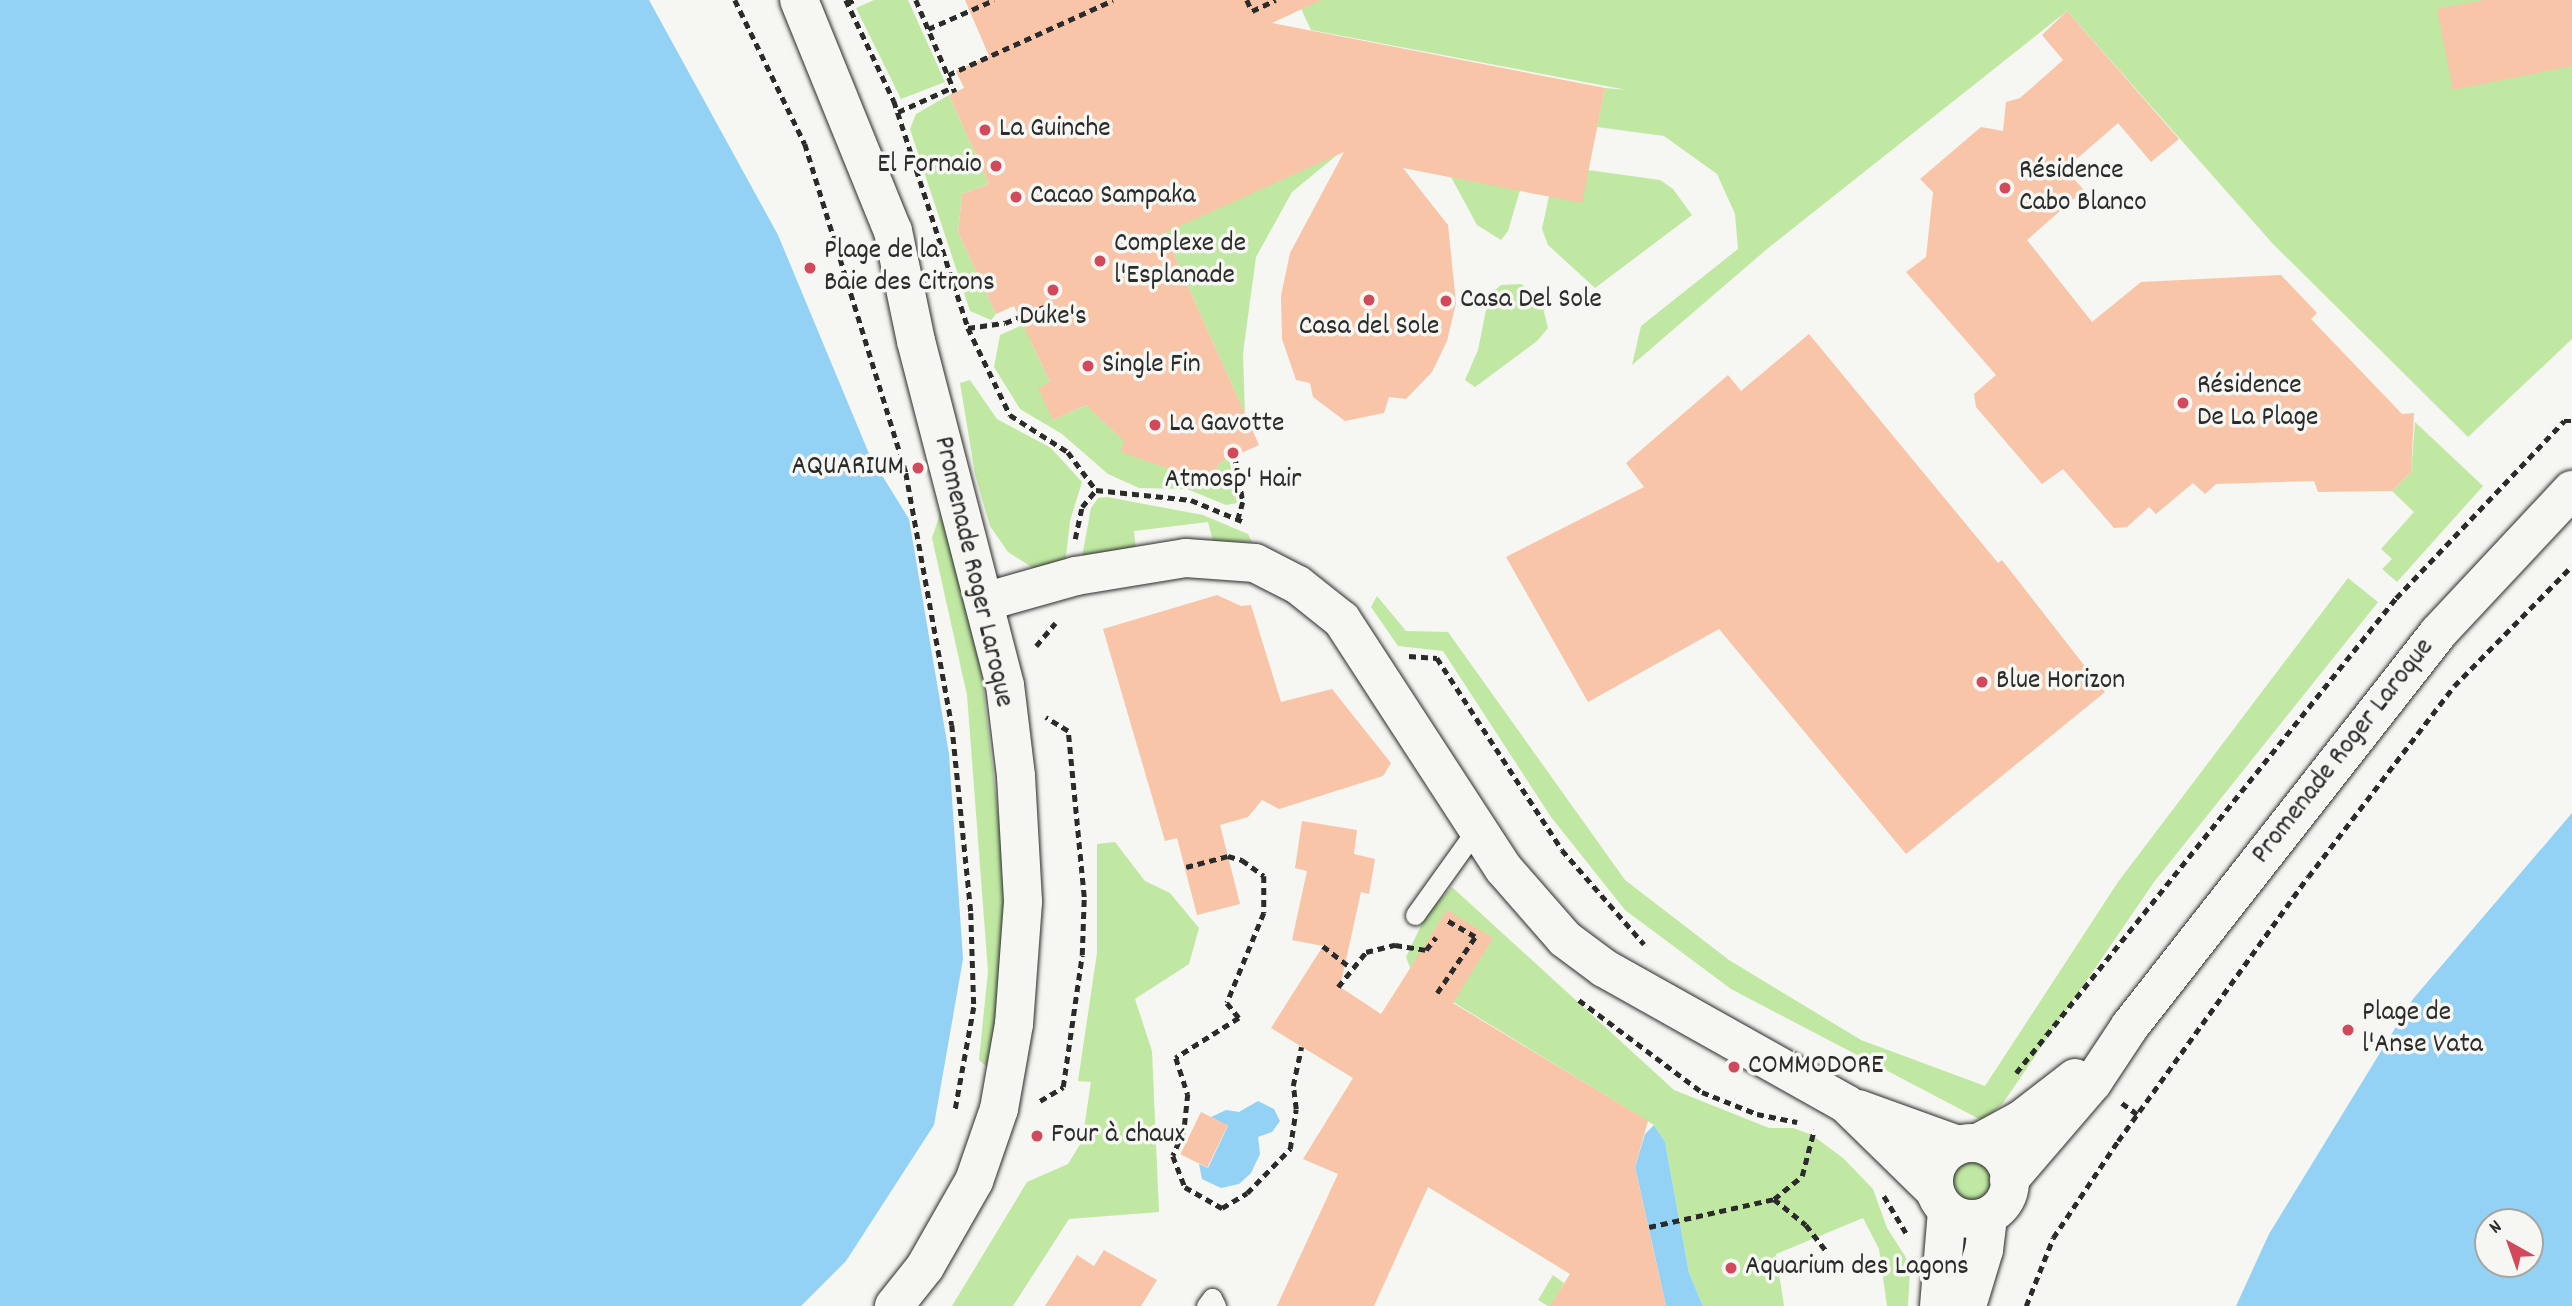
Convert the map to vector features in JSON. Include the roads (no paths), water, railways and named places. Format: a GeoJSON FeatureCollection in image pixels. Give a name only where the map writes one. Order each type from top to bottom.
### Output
{"type":"FeatureCollection","features":[{"type":"Feature","properties":{"kind":"main road","name":"Promenade Roger Laroque"},"geometry":{"type":"LineString","coordinates":[[799,0],[893,231],[916,341],[1005,685],[1016,776],[1023,902],[1014,1024],[999,1109],[974,1181],[925,1267],[894,1306]]}},
{"type":"Feature","properties":{"kind":"main road","name":"Promenade Roger Laroque"},"geometry":{"type":"LineString","coordinates":[[2009,1180],[2092,1083],[2130,1026],[2438,633],[2572,490]]}},
{"type":"Feature","properties":{"kind":"main road"},"geometry":{"type":"LineString","coordinates":[[984,602],[1076,576],[1186,558],[1255,563],[1298,585],[1342,620],[1518,889],[1564,939],[1835,1119],[1966,1219],[1988,1216],[2002,1205],[2009,1180],[2007,1167],[1996,1151],[1835,1119]]}},
{"type":"Feature","properties":{"kind":"main road","name":"Promenade Roger Laroque"},"geometry":{"type":"LineString","coordinates":[[1968,1144],[2022,1119],[2065,1087],[2130,1026]]}},
{"type":"Feature","properties":{"kind":"main road"},"geometry":{"type":"LineString","coordinates":[[1939,1306],[1941,1201],[1934,1175],[1942,1157],[1968,1144]]}},
{"type":"Feature","properties":{"kind":"main road"},"geometry":{"type":"LineString","coordinates":[[1966,1306],[1984,1250],[1988,1216]]}},
{"type":"Feature","properties":{"kind":"lane"},"geometry":{"type":"LineString","coordinates":[[1415,915],[1478,827]]}},
{"type":"Feature","properties":{"kind":"water"},"geometry":{"type":"Polygon","coordinates":[[[0,0],[649,0],[778,235],[870,456],[909,519],[949,754],[963,959],[934,1125],[846,1261],[801,1306],[0,1306],[0,0]]]}},
{"type":"Feature","properties":{"kind":"water"},"geometry":{"type":"Polygon","coordinates":[[[2572,813],[2572,1306],[2236,1306],[2269,1234],[2413,999],[2572,813]]]}},
{"type":"Feature","properties":{"kind":"water"},"geometry":{"type":"Polygon","coordinates":[[[1258,1101],[1274,1109],[1280,1121],[1272,1132],[1258,1137],[1260,1154],[1251,1173],[1239,1184],[1221,1188],[1202,1179],[1199,1164],[1208,1168],[1228,1126],[1211,1117],[1226,1110],[1239,1112],[1258,1101]]]}},
{"type":"Feature","properties":{"kind":"water"},"geometry":{"type":"Polygon","coordinates":[[[1654,1125],[1665,1142],[1689,1273],[1703,1306],[1666,1306],[1635,1167],[1645,1134],[1654,1125]]]}},
{"type":"Feature","properties":{"kind":"place","name":"La Guinche"},"geometry":{"type":"Point","coordinates":[985,130]}},
{"type":"Feature","properties":{"kind":"place","name":"El Fornaio"},"geometry":{"type":"Point","coordinates":[996,166]}},
{"type":"Feature","properties":{"kind":"place","name":"Résidence Cabo Blanco"},"geometry":{"type":"Point","coordinates":[2005,188]}},
{"type":"Feature","properties":{"kind":"place","name":"Cacao Sampaka"},"geometry":{"type":"Point","coordinates":[1016,197]}},
{"type":"Feature","properties":{"kind":"place","name":"Complexe de l'Esplanade"},"geometry":{"type":"Point","coordinates":[1100,261]}},
{"type":"Feature","properties":{"kind":"place","name":"Plage de la Baie des Citrons"},"geometry":{"type":"Point","coordinates":[810,268]}},
{"type":"Feature","properties":{"kind":"place","name":"Duke's"},"geometry":{"type":"Point","coordinates":[1053,290]}},
{"type":"Feature","properties":{"kind":"place","name":"Casa del Sole"},"geometry":{"type":"Point","coordinates":[1369,300]}},
{"type":"Feature","properties":{"kind":"place","name":"Casa Del Sole"},"geometry":{"type":"Point","coordinates":[1446,301]}},
{"type":"Feature","properties":{"kind":"place","name":"Single Fin"},"geometry":{"type":"Point","coordinates":[1088,366]}},
{"type":"Feature","properties":{"kind":"place","name":"Résidence De La Plage"},"geometry":{"type":"Point","coordinates":[2183,403]}},
{"type":"Feature","properties":{"kind":"place","name":"La Gavotte"},"geometry":{"type":"Point","coordinates":[1155,425]}},
{"type":"Feature","properties":{"kind":"place","name":"Atmosp' Hair"},"geometry":{"type":"Point","coordinates":[1233,453]}},
{"type":"Feature","properties":{"kind":"place","name":"AQUARIUM"},"geometry":{"type":"Point","coordinates":[918,468]}},
{"type":"Feature","properties":{"kind":"place","name":"Blue Horizon"},"geometry":{"type":"Point","coordinates":[1982,682]}},
{"type":"Feature","properties":{"kind":"place","name":"Plage de l'Anse Vata"},"geometry":{"type":"Point","coordinates":[2348,1030]}},
{"type":"Feature","properties":{"kind":"place","name":"COMMODORE"},"geometry":{"type":"Point","coordinates":[1734,1067]}},
{"type":"Feature","properties":{"kind":"place","name":"Four à chaux"},"geometry":{"type":"Point","coordinates":[1037,1136]}},
{"type":"Feature","properties":{"kind":"place","name":"Aquarium des Lagons"},"geometry":{"type":"Point","coordinates":[1731,1268]}}]}
